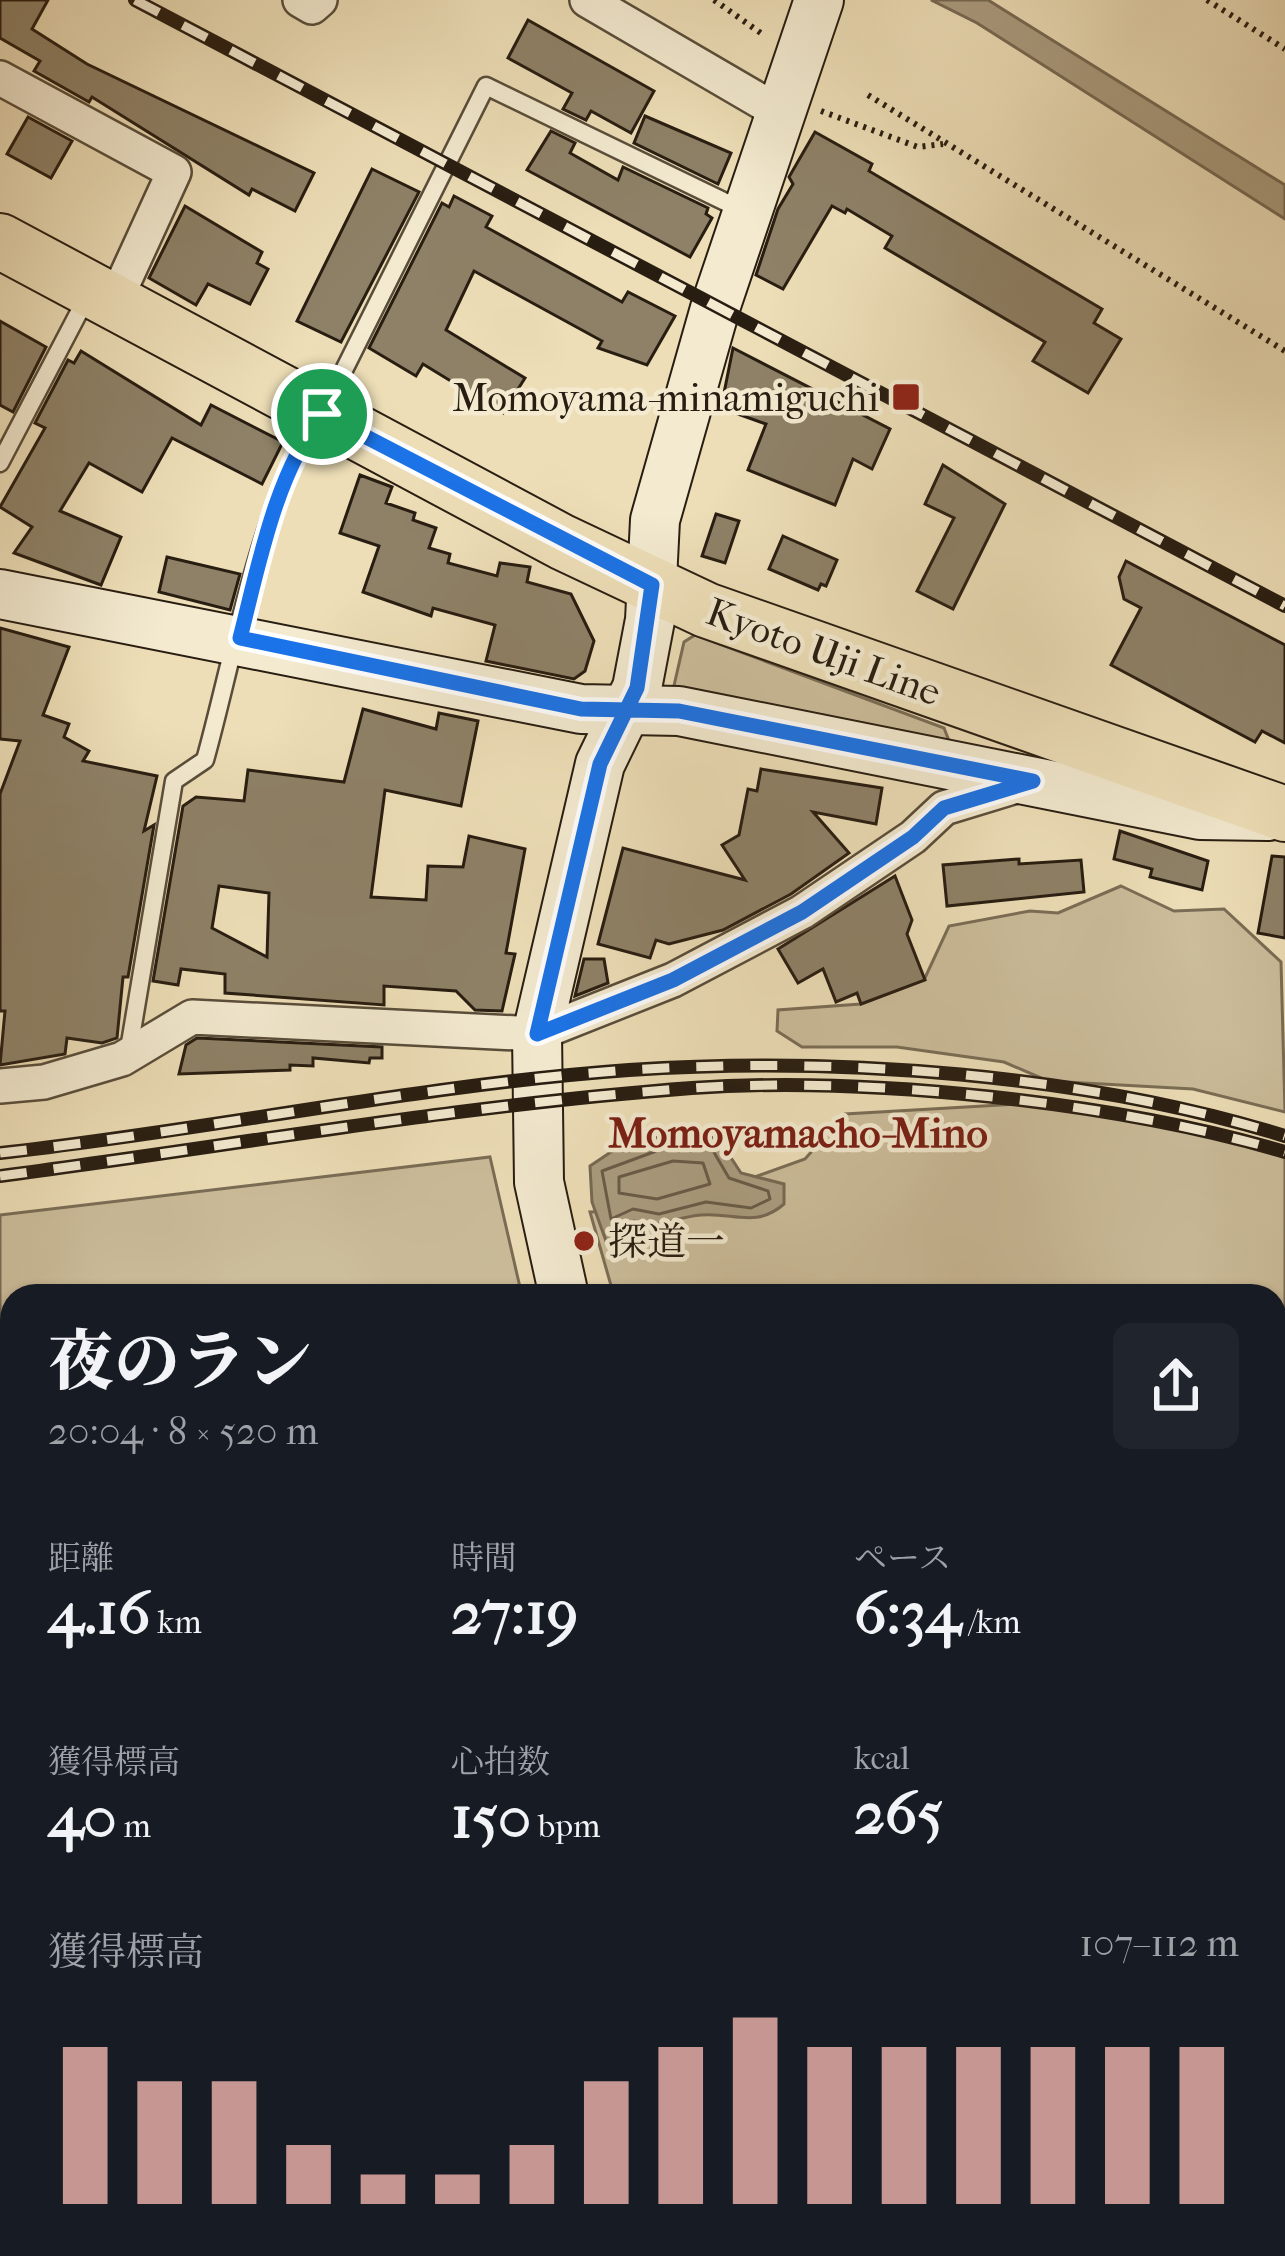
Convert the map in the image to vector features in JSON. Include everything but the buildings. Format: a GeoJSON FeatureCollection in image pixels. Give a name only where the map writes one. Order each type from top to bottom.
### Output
{"type":"FeatureCollection","features":[{"type":"Feature","properties":{"kind":"main road","name":"Kyoto Uji Line"},"geometry":{"type":"LineString","coordinates":[[0,242],[322,414],[706,610],[1285,816]]}},
{"type":"Feature","properties":{"kind":"street"},"geometry":{"type":"LineString","coordinates":[[300,0],[312,8],[320,0]]}},
{"type":"Feature","properties":{"kind":"street"},"geometry":{"type":"LineString","coordinates":[[561,1284],[539,1182],[537,1034],[600,764],[637,688],[652,585],[655,520],[716,304],[799,65],[587,0]]}},
{"type":"Feature","properties":{"kind":"street"},"geometry":{"type":"LineString","coordinates":[[0,78],[174,172],[103,296]]}},
{"type":"Feature","properties":{"kind":"street"},"geometry":{"type":"LineString","coordinates":[[0,594],[581,709],[679,711],[1200,815],[1285,816]]}},
{"type":"Feature","properties":{"kind":"street"},"geometry":{"type":"LineString","coordinates":[[0,1086],[44,1082],[128,1056],[192,1017],[537,1034],[673,980],[802,912],[913,837],[944,808],[1033,781]]}},
{"type":"Feature","properties":{"kind":"lane"},"geometry":{"type":"LineString","coordinates":[[128,1056],[174,781],[205,760],[285,486],[304,438],[322,414],[486,86],[749,213]]}},
{"type":"Feature","properties":{"kind":"lane"},"geometry":{"type":"LineString","coordinates":[[0,464],[7,431],[103,296]]}},
{"type":"Feature","properties":{"kind":"path"},"geometry":{"type":"LineString","coordinates":[[714,0],[756,26],[864,131],[918,147],[943,144]]}},
{"type":"Feature","properties":{"kind":"path"},"geometry":{"type":"LineString","coordinates":[[1207,0],[1285,49]]}},
{"type":"Feature","properties":{"kind":"path"},"geometry":{"type":"LineString","coordinates":[[868,95],[1285,351]]}},
{"type":"Feature","properties":{"kind":"shaded area"},"geometry":{"type":"Polygon","coordinates":[[[695,635],[944,728],[951,746],[673,690],[684,642],[695,635]]]}},
{"type":"Feature","properties":{"kind":"shaded area"},"geometry":{"type":"Polygon","coordinates":[[[1121,886],[1174,911],[1224,909],[1281,962],[1285,1112],[1193,1089],[1048,1081],[1004,1062],[897,1047],[802,1047],[777,1031],[778,1010],[861,1004],[924,980],[949,926],[1030,911],[1058,913],[1121,886]]]}},
{"type":"Feature","properties":{"kind":"shaded area"},"geometry":{"type":"Polygon","coordinates":[[[1018,1104],[1210,1130],[1285,1150],[1285,1284],[611,1284],[590,1212],[662,1210],[805,1159],[845,1114],[1018,1104]]]}},
{"type":"Feature","properties":{"kind":"shaded area"},"geometry":{"type":"Polygon","coordinates":[[[490,1157],[519,1284],[0,1284],[0,1215],[490,1157]]]}},
{"type":"Feature","properties":{"kind":"water"},"geometry":{"type":"Polygon","coordinates":[[[931,0],[988,0],[1285,185],[1285,219],[977,23],[931,0]]]}},
{"type":"Feature","properties":{"kind":"water"},"geometry":{"type":"Polygon","coordinates":[[[669,1134],[718,1138],[741,1173],[784,1184],[784,1204],[753,1218],[701,1215],[660,1224],[634,1221],[619,1242],[606,1241],[592,1202],[590,1166],[614,1150],[669,1134]]]}},
{"type":"Feature","properties":{"kind":"railway"},"geometry":{"type":"LineString","coordinates":[[135,0],[1285,606]]}},
{"type":"Feature","properties":{"kind":"railway"},"geometry":{"type":"LineString","coordinates":[[0,1153],[472,1086],[709,1066],[876,1068],[1045,1084],[1208,1115],[1285,1136]]}},
{"type":"Feature","properties":{"kind":"railway"},"geometry":{"type":"LineString","coordinates":[[0,1176],[519,1105],[761,1085],[912,1090],[1070,1107],[1218,1134],[1285,1152]]}},
{"type":"Feature","properties":{"kind":"place","name":"Momoyama-minamiguchi"},"geometry":{"type":"Point","coordinates":[906,397]}},
{"type":"Feature","properties":{"kind":"place","name":"探道一"},"geometry":{"type":"Point","coordinates":[584,1241]}},
{"type":"Feature","properties":{"kind":"district","name":"Momoyamacho-Mino"},"geometry":{"type":"Point","coordinates":[798,1132]}},
{"type":"Feature","properties":{"kind":"route"},"geometry":{"type":"LineString","coordinates":[[322,414],[304,438],[285,486],[240,638],[581,709],[624,709],[679,711],[1033,781],[944,808],[913,837],[802,912],[673,980],[537,1034],[600,764],[624,709],[637,688],[652,585],[322,414]]}}]}
